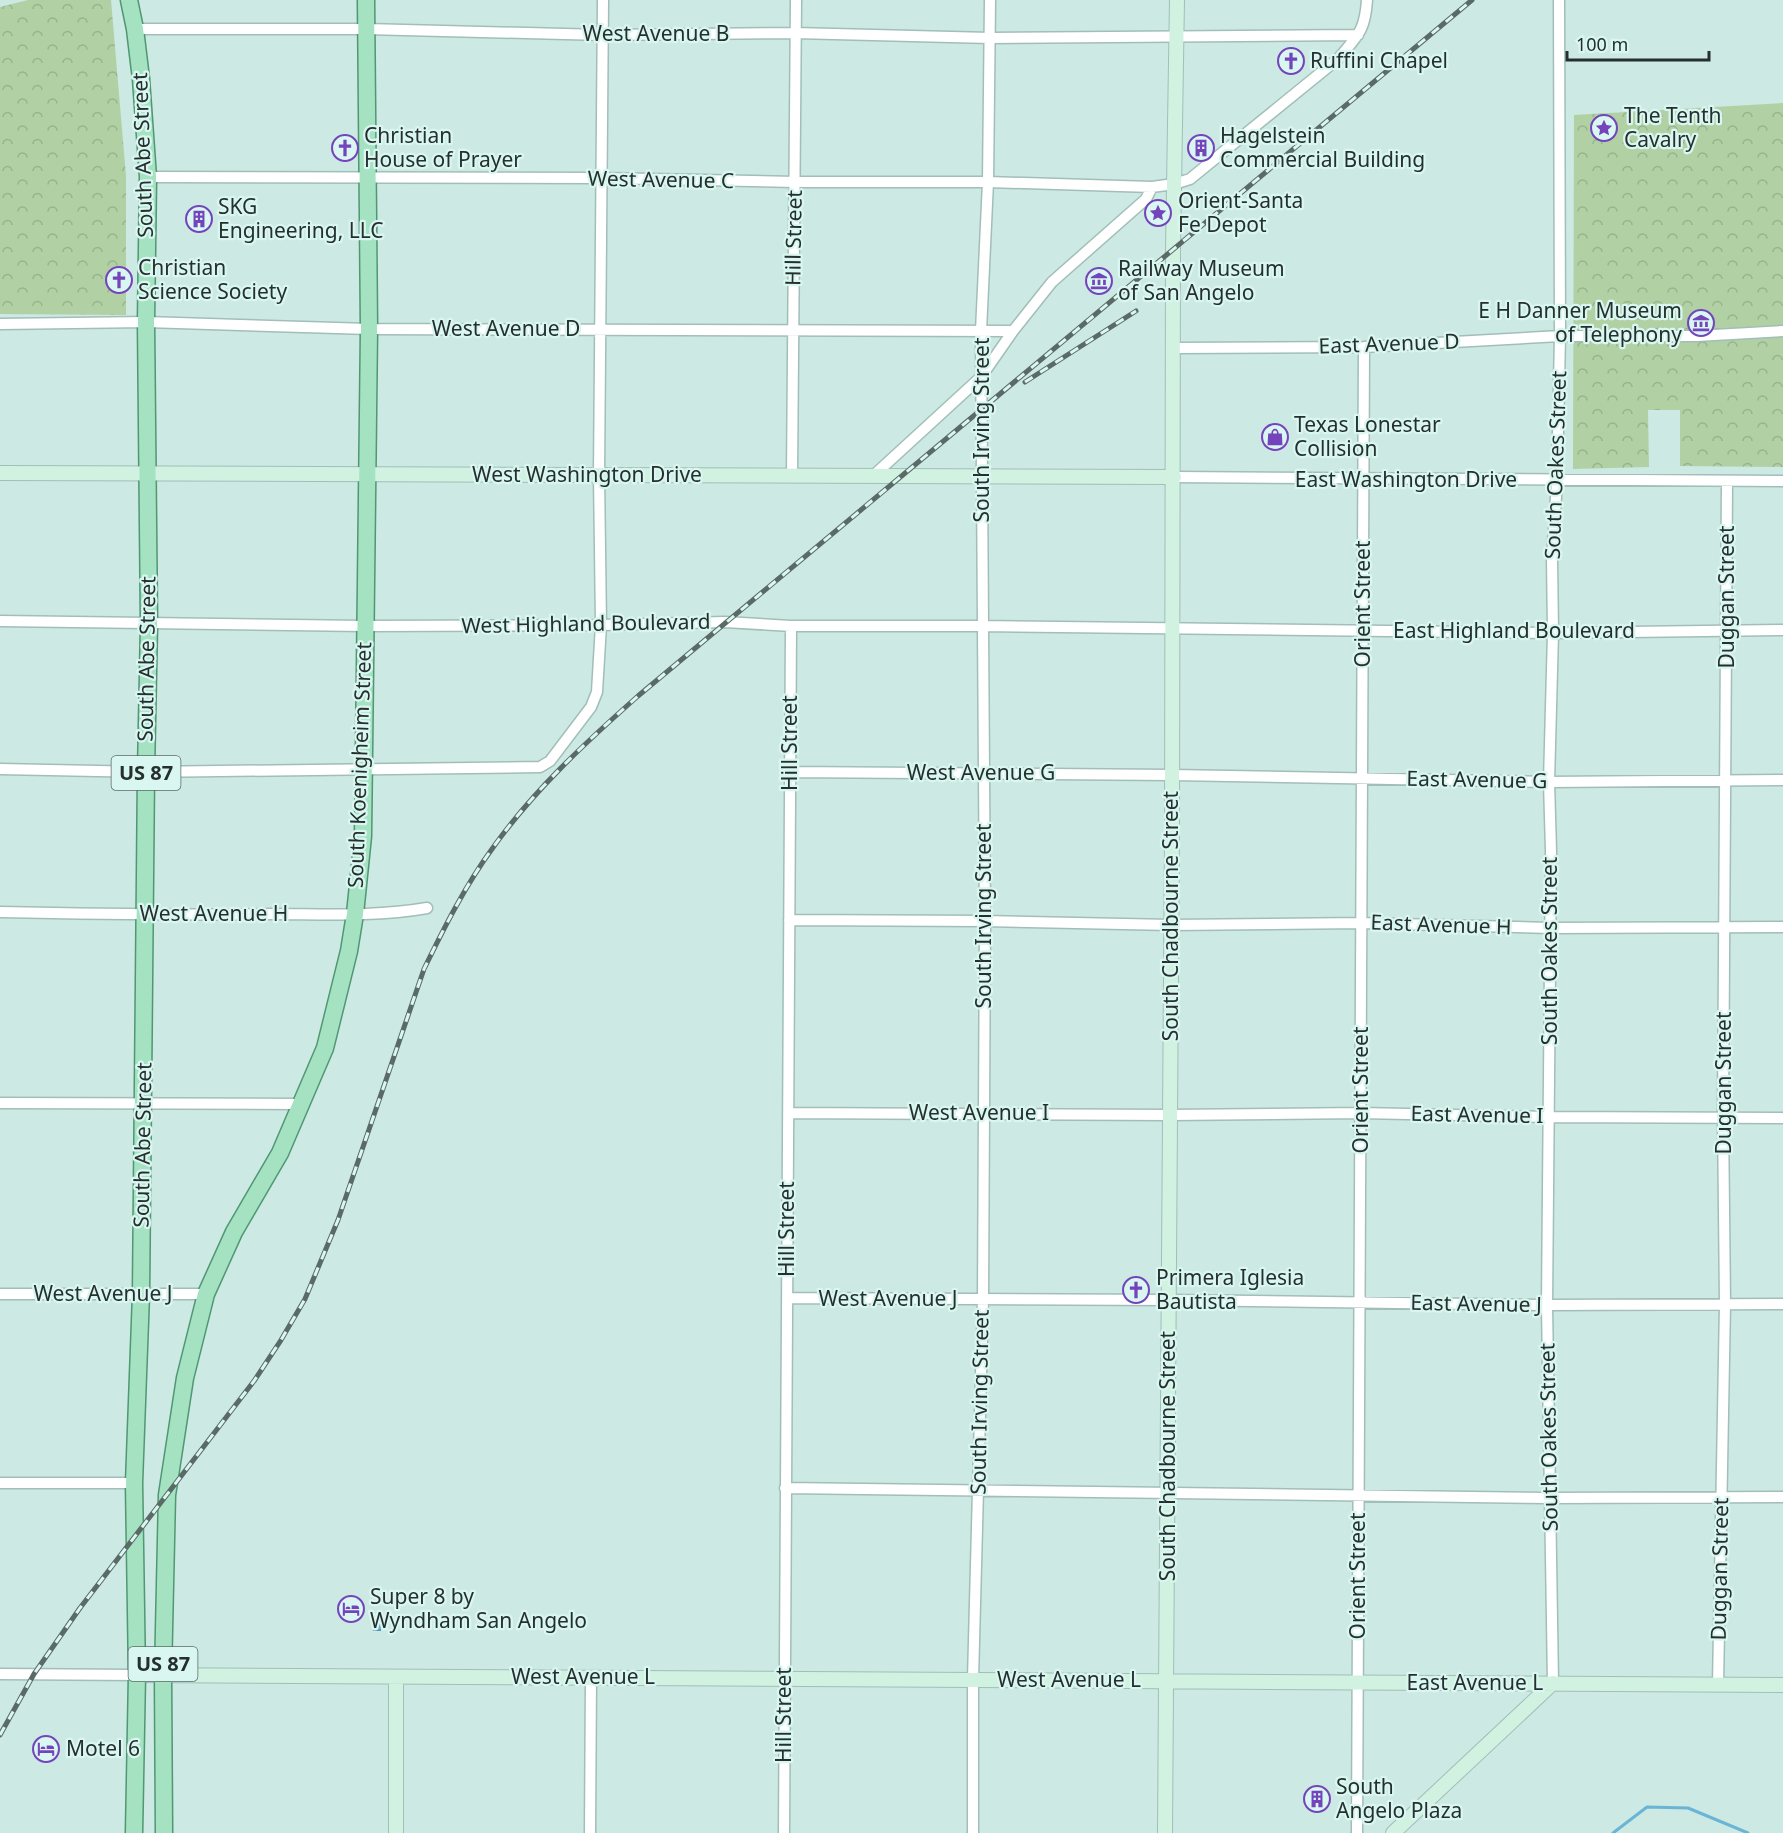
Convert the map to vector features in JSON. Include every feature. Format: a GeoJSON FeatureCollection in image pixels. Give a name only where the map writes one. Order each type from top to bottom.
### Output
{"type":"FeatureCollection","features":[{"type":"Feature","properties":{"kind":"main road","name":"South Koenigheim Street"},"geometry":{"type":"LineString","coordinates":[[163,1675],[167,1495],[185,1378],[206,1294],[234,1232],[280,1153],[325,1048],[349,951],[355,914],[363,836],[369,329],[366,0]]}},
{"type":"Feature","properties":{"kind":"main road","name":"South Chadbourne Street"},"geometry":{"type":"LineString","coordinates":[[1165,1833],[1177,0]]}},
{"type":"Feature","properties":{"kind":"main road","name":"South Abe Street"},"geometry":{"type":"LineString","coordinates":[[132,14],[148,177],[146,322],[149,624],[141,1294],[134,1483],[137,1675]]}},
{"type":"Feature","properties":{"kind":"main road","name":"West Washington Drive"},"geometry":{"type":"LineString","coordinates":[[0,473],[1174,477]]}},
{"type":"Feature","properties":{"kind":"main road","name":"West Avenue L"},"geometry":{"type":"LineString","coordinates":[[137,1675],[1167,1680]]}},
{"type":"Feature","properties":{"kind":"main road","name":"US 87"},"geometry":{"type":"LineString","coordinates":[[134,1833],[137,1675]]}},
{"type":"Feature","properties":{"kind":"main road","name":"US 87"},"geometry":{"type":"LineString","coordinates":[[163,1675],[164,1833]]}},
{"type":"Feature","properties":{"kind":"main road"},"geometry":{"type":"LineString","coordinates":[[396,1677],[396,1833]]}},
{"type":"Feature","properties":{"kind":"main road","name":"East Avenue L"},"geometry":{"type":"LineString","coordinates":[[1167,1680],[1783,1685]]}},
{"type":"Feature","properties":{"kind":"main road"},"geometry":{"type":"LineString","coordinates":[[1393,1833],[1553,1683]]}},
{"type":"Feature","properties":{"kind":"street"},"geometry":{"type":"LineString","coordinates":[[0,768],[146,772],[540,767],[550,760],[591,707],[597,692],[601,625],[599,475],[603,0]]}},
{"type":"Feature","properties":{"kind":"street","name":"Hill Street"},"geometry":{"type":"LineString","coordinates":[[792,476],[796,0]]}},
{"type":"Feature","properties":{"kind":"street","name":"South Irving Street"},"geometry":{"type":"LineString","coordinates":[[973,1833],[973,1679],[983,1300],[985,921],[981,331],[988,182],[990,0]]}},
{"type":"Feature","properties":{"kind":"street"},"geometry":{"type":"LineString","coordinates":[[1174,184],[1190,179],[1339,58],[1358,35],[1365,22],[1367,0]]}},
{"type":"Feature","properties":{"kind":"street","name":"South Oakes Street"},"geometry":{"type":"LineString","coordinates":[[1553,1683],[1547,1305],[1551,852],[1549,782],[1553,633],[1552,560],[1557,481],[1560,336],[1559,0]]}},
{"type":"Feature","properties":{"kind":"street","name":"West Avenue B"},"geometry":{"type":"LineString","coordinates":[[132,14],[366,29],[603,35],[795,33],[990,38],[1358,35]]}},
{"type":"Feature","properties":{"kind":"street","name":"West Avenue C"},"geometry":{"type":"LineString","coordinates":[[148,177],[601,178],[1152,186],[1174,184]]}},
{"type":"Feature","properties":{"kind":"street"},"geometry":{"type":"LineString","coordinates":[[873,476],[981,377],[1013,331],[1052,282],[1146,199],[1152,186]]}},
{"type":"Feature","properties":{"kind":"street","name":"West Avenue D"},"geometry":{"type":"LineString","coordinates":[[0,324],[146,322],[369,329],[1013,331]]}},
{"type":"Feature","properties":{"kind":"street","name":"East Avenue D"},"geometry":{"type":"LineString","coordinates":[[1174,348],[1364,347],[1560,336],[1697,336],[1783,331]]}},
{"type":"Feature","properties":{"kind":"street","name":"Orient Street"},"geometry":{"type":"LineString","coordinates":[[1357,1833],[1364,347]]}},
{"type":"Feature","properties":{"kind":"street","name":"East Washington Drive"},"geometry":{"type":"LineString","coordinates":[[1174,477],[1783,481]]}},
{"type":"Feature","properties":{"kind":"street","name":"Duggan Street"},"geometry":{"type":"LineString","coordinates":[[1718,1685],[1725,1305],[1723,1117],[1727,481]]}},
{"type":"Feature","properties":{"kind":"street","name":"West Highland Boulevard"},"geometry":{"type":"LineString","coordinates":[[0,621],[364,626],[725,622],[790,626],[1173,629]]}},
{"type":"Feature","properties":{"kind":"street","name":"Hill Street"},"geometry":{"type":"LineString","coordinates":[[784,1833],[790,626]]}},
{"type":"Feature","properties":{"kind":"street","name":"East Highland Boulevard"},"geometry":{"type":"LineString","coordinates":[[1173,629],[1553,633],[1783,630]]}},
{"type":"Feature","properties":{"kind":"street","name":"West Avenue G"},"geometry":{"type":"LineString","coordinates":[[790,772],[1172,775]]}},
{"type":"Feature","properties":{"kind":"street","name":"East Avenue G"},"geometry":{"type":"LineString","coordinates":[[1172,775],[1549,782],[1783,780]]}},
{"type":"Feature","properties":{"kind":"street","name":"West Avenue H"},"geometry":{"type":"LineString","coordinates":[[0,912],[145,915],[395,914],[427,908]]}},
{"type":"Feature","properties":{"kind":"street"},"geometry":{"type":"LineString","coordinates":[[789,920],[1171,925]]}},
{"type":"Feature","properties":{"kind":"street","name":"East Avenue H"},"geometry":{"type":"LineString","coordinates":[[1171,925],[1361,923],[1550,928],[1783,927]]}},
{"type":"Feature","properties":{"kind":"street"},"geometry":{"type":"LineString","coordinates":[[0,1103],[301,1104]]}},
{"type":"Feature","properties":{"kind":"street","name":"West Avenue I"},"geometry":{"type":"LineString","coordinates":[[788,1113],[1170,1115]]}},
{"type":"Feature","properties":{"kind":"street","name":"East Avenue I"},"geometry":{"type":"LineString","coordinates":[[1170,1115],[1360,1113],[1783,1118]]}},
{"type":"Feature","properties":{"kind":"street","name":"West Avenue J"},"geometry":{"type":"LineString","coordinates":[[0,1294],[206,1294]]}},
{"type":"Feature","properties":{"kind":"street","name":"West Avenue J"},"geometry":{"type":"LineString","coordinates":[[787,1299],[1169,1300]]}},
{"type":"Feature","properties":{"kind":"street","name":"East Avenue J"},"geometry":{"type":"LineString","coordinates":[[1169,1300],[1547,1305],[1783,1304]]}},
{"type":"Feature","properties":{"kind":"street"},"geometry":{"type":"LineString","coordinates":[[0,1483],[134,1483]]}},
{"type":"Feature","properties":{"kind":"street"},"geometry":{"type":"LineString","coordinates":[[786,1488],[1550,1498],[1783,1497]]}},
{"type":"Feature","properties":{"kind":"street","name":"West Avenue L"},"geometry":{"type":"LineString","coordinates":[[0,1674],[137,1675]]}},
{"type":"Feature","properties":{"kind":"street"},"geometry":{"type":"LineString","coordinates":[[590,1833],[591,1677]]}},
{"type":"Feature","properties":{"kind":"green space"},"geometry":{"type":"Polygon","coordinates":[[[28,0],[111,0],[126,176],[126,315],[0,314],[0,7],[28,0]]]}},
{"type":"Feature","properties":{"kind":"green space"},"geometry":{"type":"Polygon","coordinates":[[[1783,103],[1783,467],[1680,466],[1680,410],[1648,410],[1649,467],[1573,469],[1574,115],[1783,103]]]}},
{"type":"Feature","properties":{"kind":"water"},"geometry":{"type":"Polygon","coordinates":[[[372,1616],[381,1616],[381,1631],[373,1631],[372,1616]]]}},
{"type":"Feature","properties":{"kind":"waterway"},"geometry":{"type":"LineString","coordinates":[[1613,1833],[1647,1807],[1688,1808],[1748,1833]]}},
{"type":"Feature","properties":{"kind":"railway"},"geometry":{"type":"LineString","coordinates":[[0,1735],[34,1674],[80,1608],[254,1381],[305,1299],[338,1220],[424,969],[473,878],[492,849],[525,807],[579,750],[638,696],[1472,0]]}},
{"type":"Feature","properties":{"kind":"railway"},"geometry":{"type":"LineString","coordinates":[[1025,382],[1136,311]]}},
{"type":"Feature","properties":{"kind":"place","name":"Ruffini Chapel"},"geometry":{"type":"Point","coordinates":[1291,61]}},
{"type":"Feature","properties":{"kind":"place","name":"The Tenth Cavalry"},"geometry":{"type":"Point","coordinates":[1604,128]}},
{"type":"Feature","properties":{"kind":"place","name":"Christian House of Prayer"},"geometry":{"type":"Point","coordinates":[345,148]}},
{"type":"Feature","properties":{"kind":"place","name":"Hagelstein Commercial Building"},"geometry":{"type":"Point","coordinates":[1201,148]}},
{"type":"Feature","properties":{"kind":"place","name":"Orient-Santa Fe Depot"},"geometry":{"type":"Point","coordinates":[1158,213]}},
{"type":"Feature","properties":{"kind":"place","name":"SKG Engineering, LLC"},"geometry":{"type":"Point","coordinates":[199,219]}},
{"type":"Feature","properties":{"kind":"place","name":"Christian Science Society"},"geometry":{"type":"Point","coordinates":[119,280]}},
{"type":"Feature","properties":{"kind":"place","name":"Railway Museum of San Angelo"},"geometry":{"type":"Point","coordinates":[1099,281]}},
{"type":"Feature","properties":{"kind":"place","name":"E H Danner Museum of Telephony"},"geometry":{"type":"Point","coordinates":[1701,323]}},
{"type":"Feature","properties":{"kind":"place","name":"Texas Lonestar Collision"},"geometry":{"type":"Point","coordinates":[1275,437]}},
{"type":"Feature","properties":{"kind":"place","name":"Primera Iglesia Bautista"},"geometry":{"type":"Point","coordinates":[1136,1290]}},
{"type":"Feature","properties":{"kind":"place","name":"Super 8 by Wyndham San Angelo"},"geometry":{"type":"Point","coordinates":[351,1609]}},
{"type":"Feature","properties":{"kind":"place","name":"Motel 6"},"geometry":{"type":"Point","coordinates":[46,1749]}},
{"type":"Feature","properties":{"kind":"place","name":"South Angelo Plaza"},"geometry":{"type":"Point","coordinates":[1317,1799]}}]}
